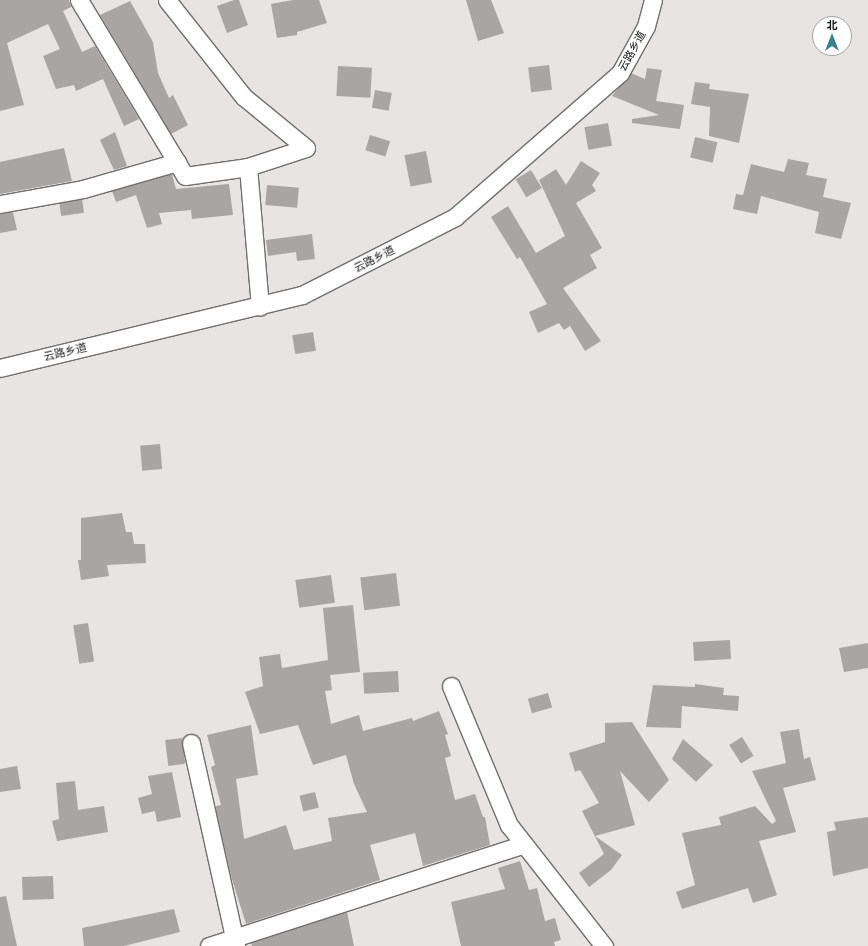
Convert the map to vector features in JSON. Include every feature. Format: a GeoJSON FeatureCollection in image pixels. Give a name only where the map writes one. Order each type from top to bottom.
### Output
{"type":"FeatureCollection","features":[{"type":"Feature","properties":{"kind":"street"},"geometry":{"type":"LineString","coordinates":[[79,0],[185,176],[248,167],[306,148],[244,97],[167,0]]}},
{"type":"Feature","properties":{"kind":"street","name":"云路乡道"},"geometry":{"type":"LineString","coordinates":[[0,368],[302,295],[455,218],[620,73],[646,26],[653,0]]}},
{"type":"Feature","properties":{"kind":"street"},"geometry":{"type":"LineString","coordinates":[[0,204],[83,189],[177,162]]}},
{"type":"Feature","properties":{"kind":"street"},"geometry":{"type":"LineString","coordinates":[[248,167],[260,306]]}},
{"type":"Feature","properties":{"kind":"street"},"geometry":{"type":"LineString","coordinates":[[451,686],[509,825],[604,946]]}},
{"type":"Feature","properties":{"kind":"street"},"geometry":{"type":"LineString","coordinates":[[191,743],[237,942]]}},
{"type":"Feature","properties":{"kind":"street"},"geometry":{"type":"LineString","coordinates":[[209,946],[237,942],[524,844]]}},
{"type":"Feature","properties":{"kind":"building"},"geometry":{"type":"Polygon","coordinates":[[[0,0],[69,0],[71,7],[63,11],[82,52],[95,46],[139,119],[124,126],[103,79],[76,91],[74,85],[56,89],[43,56],[60,49],[48,24],[7,43],[24,105],[0,111],[0,0]]]}},
{"type":"Feature","properties":{"kind":"building"},"geometry":{"type":"Polygon","coordinates":[[[234,0],[239,0],[248,25],[227,33],[217,6],[234,0]]]}},
{"type":"Feature","properties":{"kind":"building"},"geometry":{"type":"Polygon","coordinates":[[[293,0],[319,0],[327,23],[297,32],[297,35],[277,38],[271,4],[293,0]]]}},
{"type":"Feature","properties":{"kind":"building"},"geometry":{"type":"Polygon","coordinates":[[[466,0],[491,0],[504,33],[478,41],[466,0]]]}},
{"type":"Feature","properties":{"kind":"building"},"geometry":{"type":"Polygon","coordinates":[[[130,1],[153,42],[158,73],[169,98],[173,95],[188,125],[171,134],[100,15],[130,1]]]}},
{"type":"Feature","properties":{"kind":"building"},"geometry":{"type":"Polygon","coordinates":[[[549,65],[552,90],[531,92],[528,68],[549,65]]]}},
{"type":"Feature","properties":{"kind":"building"},"geometry":{"type":"Polygon","coordinates":[[[338,66],[372,68],[370,98],[336,96],[338,66]]]}},
{"type":"Feature","properties":{"kind":"building"},"geometry":{"type":"Polygon","coordinates":[[[647,68],[662,70],[656,101],[684,105],[680,129],[632,123],[632,119],[659,115],[612,96],[631,73],[645,79],[647,68]]]}},
{"type":"Feature","properties":{"kind":"building"},"geometry":{"type":"Polygon","coordinates":[[[695,82],[710,84],[709,89],[749,94],[739,143],[709,136],[710,107],[691,104],[695,82]]]}},
{"type":"Feature","properties":{"kind":"building"},"geometry":{"type":"Polygon","coordinates":[[[375,90],[392,93],[389,111],[372,108],[375,90]]]}},
{"type":"Feature","properties":{"kind":"building"},"geometry":{"type":"Polygon","coordinates":[[[608,123],[612,146],[588,150],[584,127],[608,123]]]}},
{"type":"Feature","properties":{"kind":"building"},"geometry":{"type":"Polygon","coordinates":[[[115,132],[127,166],[114,170],[100,140],[115,132]]]}},
{"type":"Feature","properties":{"kind":"building"},"geometry":{"type":"Polygon","coordinates":[[[370,135],[390,141],[385,156],[365,150],[370,135]]]}},
{"type":"Feature","properties":{"kind":"building"},"geometry":{"type":"Polygon","coordinates":[[[695,137],[717,142],[713,163],[690,157],[695,137]]]}},
{"type":"Feature","properties":{"kind":"building"},"geometry":{"type":"Polygon","coordinates":[[[64,148],[72,181],[0,194],[0,162],[64,148]]]}},
{"type":"Feature","properties":{"kind":"building"},"geometry":{"type":"Polygon","coordinates":[[[426,151],[432,182],[411,187],[404,155],[426,151]]]}},
{"type":"Feature","properties":{"kind":"building"},"geometry":{"type":"Polygon","coordinates":[[[788,159],[809,163],[806,175],[827,179],[823,197],[851,203],[841,239],[815,233],[819,212],[761,196],[757,214],[733,209],[736,194],[743,195],[751,164],[784,172],[788,159]]]}},
{"type":"Feature","properties":{"kind":"building"},"geometry":{"type":"Polygon","coordinates":[[[581,161],[600,173],[592,185],[596,191],[576,203],[602,248],[590,255],[597,268],[563,288],[601,341],[585,351],[570,326],[564,330],[559,323],[538,333],[529,312],[547,304],[520,257],[517,259],[491,217],[508,206],[536,253],[565,236],[539,180],[556,169],[566,185],[581,161]]]}},
{"type":"Feature","properties":{"kind":"building"},"geometry":{"type":"Polygon","coordinates":[[[531,170],[542,188],[526,197],[516,179],[531,170]]]}},
{"type":"Feature","properties":{"kind":"building"},"geometry":{"type":"Polygon","coordinates":[[[172,174],[176,189],[229,184],[233,215],[192,219],[191,210],[159,213],[162,224],[147,228],[136,195],[116,202],[112,191],[172,174]]]}},
{"type":"Feature","properties":{"kind":"building"},"geometry":{"type":"Polygon","coordinates":[[[267,185],[299,188],[297,208],[265,205],[267,185]]]}},
{"type":"Feature","properties":{"kind":"building"},"geometry":{"type":"Polygon","coordinates":[[[82,199],[84,213],[61,216],[59,202],[82,199]]]}},
{"type":"Feature","properties":{"kind":"building"},"geometry":{"type":"Polygon","coordinates":[[[13,212],[17,230],[0,233],[0,214],[13,212]]]}},
{"type":"Feature","properties":{"kind":"building"},"geometry":{"type":"Polygon","coordinates":[[[312,234],[315,259],[297,261],[296,252],[268,256],[266,240],[312,234]]]}},
{"type":"Feature","properties":{"kind":"building"},"geometry":{"type":"Polygon","coordinates":[[[313,332],[316,351],[295,354],[292,335],[313,332]]]}},
{"type":"Feature","properties":{"kind":"building"},"geometry":{"type":"Polygon","coordinates":[[[160,444],[162,469],[142,471],[140,446],[160,444]]]}},
{"type":"Feature","properties":{"kind":"building"},"geometry":{"type":"Polygon","coordinates":[[[122,513],[126,532],[132,532],[134,544],[145,544],[146,563],[107,565],[109,576],[81,580],[78,560],[81,560],[81,518],[122,513]]]}},
{"type":"Feature","properties":{"kind":"building"},"geometry":{"type":"Polygon","coordinates":[[[396,573],[400,606],[364,610],[360,577],[396,573]]]}},
{"type":"Feature","properties":{"kind":"building"},"geometry":{"type":"Polygon","coordinates":[[[331,575],[335,603],[299,608],[295,580],[331,575]]]}},
{"type":"Feature","properties":{"kind":"building"},"geometry":{"type":"Polygon","coordinates":[[[353,605],[360,672],[330,675],[332,690],[325,691],[331,724],[359,715],[363,731],[412,718],[413,721],[439,711],[448,734],[445,735],[451,756],[445,758],[455,800],[475,794],[483,817],[485,817],[490,845],[423,866],[415,833],[370,845],[380,880],[246,924],[231,876],[216,810],[216,806],[221,805],[211,767],[215,765],[207,735],[251,725],[258,775],[236,779],[244,839],[286,825],[294,850],[332,841],[328,818],[367,812],[354,784],[346,755],[313,765],[298,725],[260,734],[245,692],[263,686],[259,657],[280,654],[282,668],[328,660],[323,608],[353,605]]]}},
{"type":"Feature","properties":{"kind":"building"},"geometry":{"type":"Polygon","coordinates":[[[88,623],[94,662],[79,664],[73,625],[88,623]]]}},
{"type":"Feature","properties":{"kind":"building"},"geometry":{"type":"Polygon","coordinates":[[[730,640],[731,659],[694,661],[693,642],[730,640]]]}},
{"type":"Feature","properties":{"kind":"building"},"geometry":{"type":"Polygon","coordinates":[[[868,643],[868,668],[844,672],[839,648],[868,643]]]}},
{"type":"Feature","properties":{"kind":"building"},"geometry":{"type":"Polygon","coordinates":[[[398,671],[399,692],[364,694],[363,673],[398,671]]]}},
{"type":"Feature","properties":{"kind":"building"},"geometry":{"type":"Polygon","coordinates":[[[695,684],[724,688],[723,695],[739,696],[738,711],[682,706],[681,728],[646,727],[653,685],[695,687],[695,684]]]}},
{"type":"Feature","properties":{"kind":"building"},"geometry":{"type":"Polygon","coordinates":[[[548,693],[552,707],[532,713],[528,699],[548,693]]]}},
{"type":"Feature","properties":{"kind":"building"},"geometry":{"type":"Polygon","coordinates":[[[632,722],[669,780],[649,802],[620,771],[635,825],[595,836],[622,855],[611,870],[589,887],[579,873],[604,854],[582,811],[599,803],[580,770],[575,772],[569,753],[605,742],[605,723],[632,722]]]}},
{"type":"Feature","properties":{"kind":"building"},"geometry":{"type":"Polygon","coordinates":[[[799,729],[804,759],[810,757],[816,780],[783,788],[796,832],[759,841],[777,895],[753,903],[748,888],[682,909],[676,892],[695,885],[682,833],[721,825],[719,817],[755,806],[772,824],[776,821],[752,771],[786,763],[780,732],[799,729]]]}},
{"type":"Feature","properties":{"kind":"building"},"geometry":{"type":"Polygon","coordinates":[[[742,737],[754,756],[741,764],[729,745],[742,737]]]}},
{"type":"Feature","properties":{"kind":"building"},"geometry":{"type":"Polygon","coordinates":[[[182,738],[185,764],[168,766],[165,740],[182,738]]]}},
{"type":"Feature","properties":{"kind":"building"},"geometry":{"type":"Polygon","coordinates":[[[683,739],[713,765],[696,782],[672,759],[683,739]]]}},
{"type":"Feature","properties":{"kind":"building"},"geometry":{"type":"Polygon","coordinates":[[[17,766],[21,789],[0,792],[0,769],[17,766]]]}},
{"type":"Feature","properties":{"kind":"building"},"geometry":{"type":"Polygon","coordinates":[[[172,772],[181,817],[157,822],[155,811],[142,814],[138,798],[152,794],[148,776],[172,772]]]}},
{"type":"Feature","properties":{"kind":"building"},"geometry":{"type":"Polygon","coordinates":[[[75,781],[78,810],[104,806],[108,832],[57,841],[52,821],[59,819],[56,783],[75,781]]]}},
{"type":"Feature","properties":{"kind":"building"},"geometry":{"type":"Polygon","coordinates":[[[315,792],[319,808],[303,811],[299,796],[315,792]]]}},
{"type":"Feature","properties":{"kind":"building"},"geometry":{"type":"Polygon","coordinates":[[[868,817],[868,868],[833,876],[827,832],[836,830],[834,822],[868,817]]]}},
{"type":"Feature","properties":{"kind":"building"},"geometry":{"type":"Polygon","coordinates":[[[520,861],[529,890],[537,888],[545,921],[555,918],[561,940],[554,942],[555,946],[461,946],[451,902],[505,889],[498,868],[520,861]]]}},
{"type":"Feature","properties":{"kind":"building"},"geometry":{"type":"Polygon","coordinates":[[[53,876],[54,899],[23,900],[22,877],[53,876]]]}},
{"type":"Feature","properties":{"kind":"building"},"geometry":{"type":"Polygon","coordinates":[[[6,896],[17,946],[0,946],[0,897],[6,896]]]}},
{"type":"Feature","properties":{"kind":"building"},"geometry":{"type":"Polygon","coordinates":[[[174,909],[180,932],[124,946],[84,946],[82,928],[174,909]]]}},
{"type":"Feature","properties":{"kind":"building"},"geometry":{"type":"Polygon","coordinates":[[[347,912],[354,946],[252,946],[251,943],[347,912]]]}}]}
